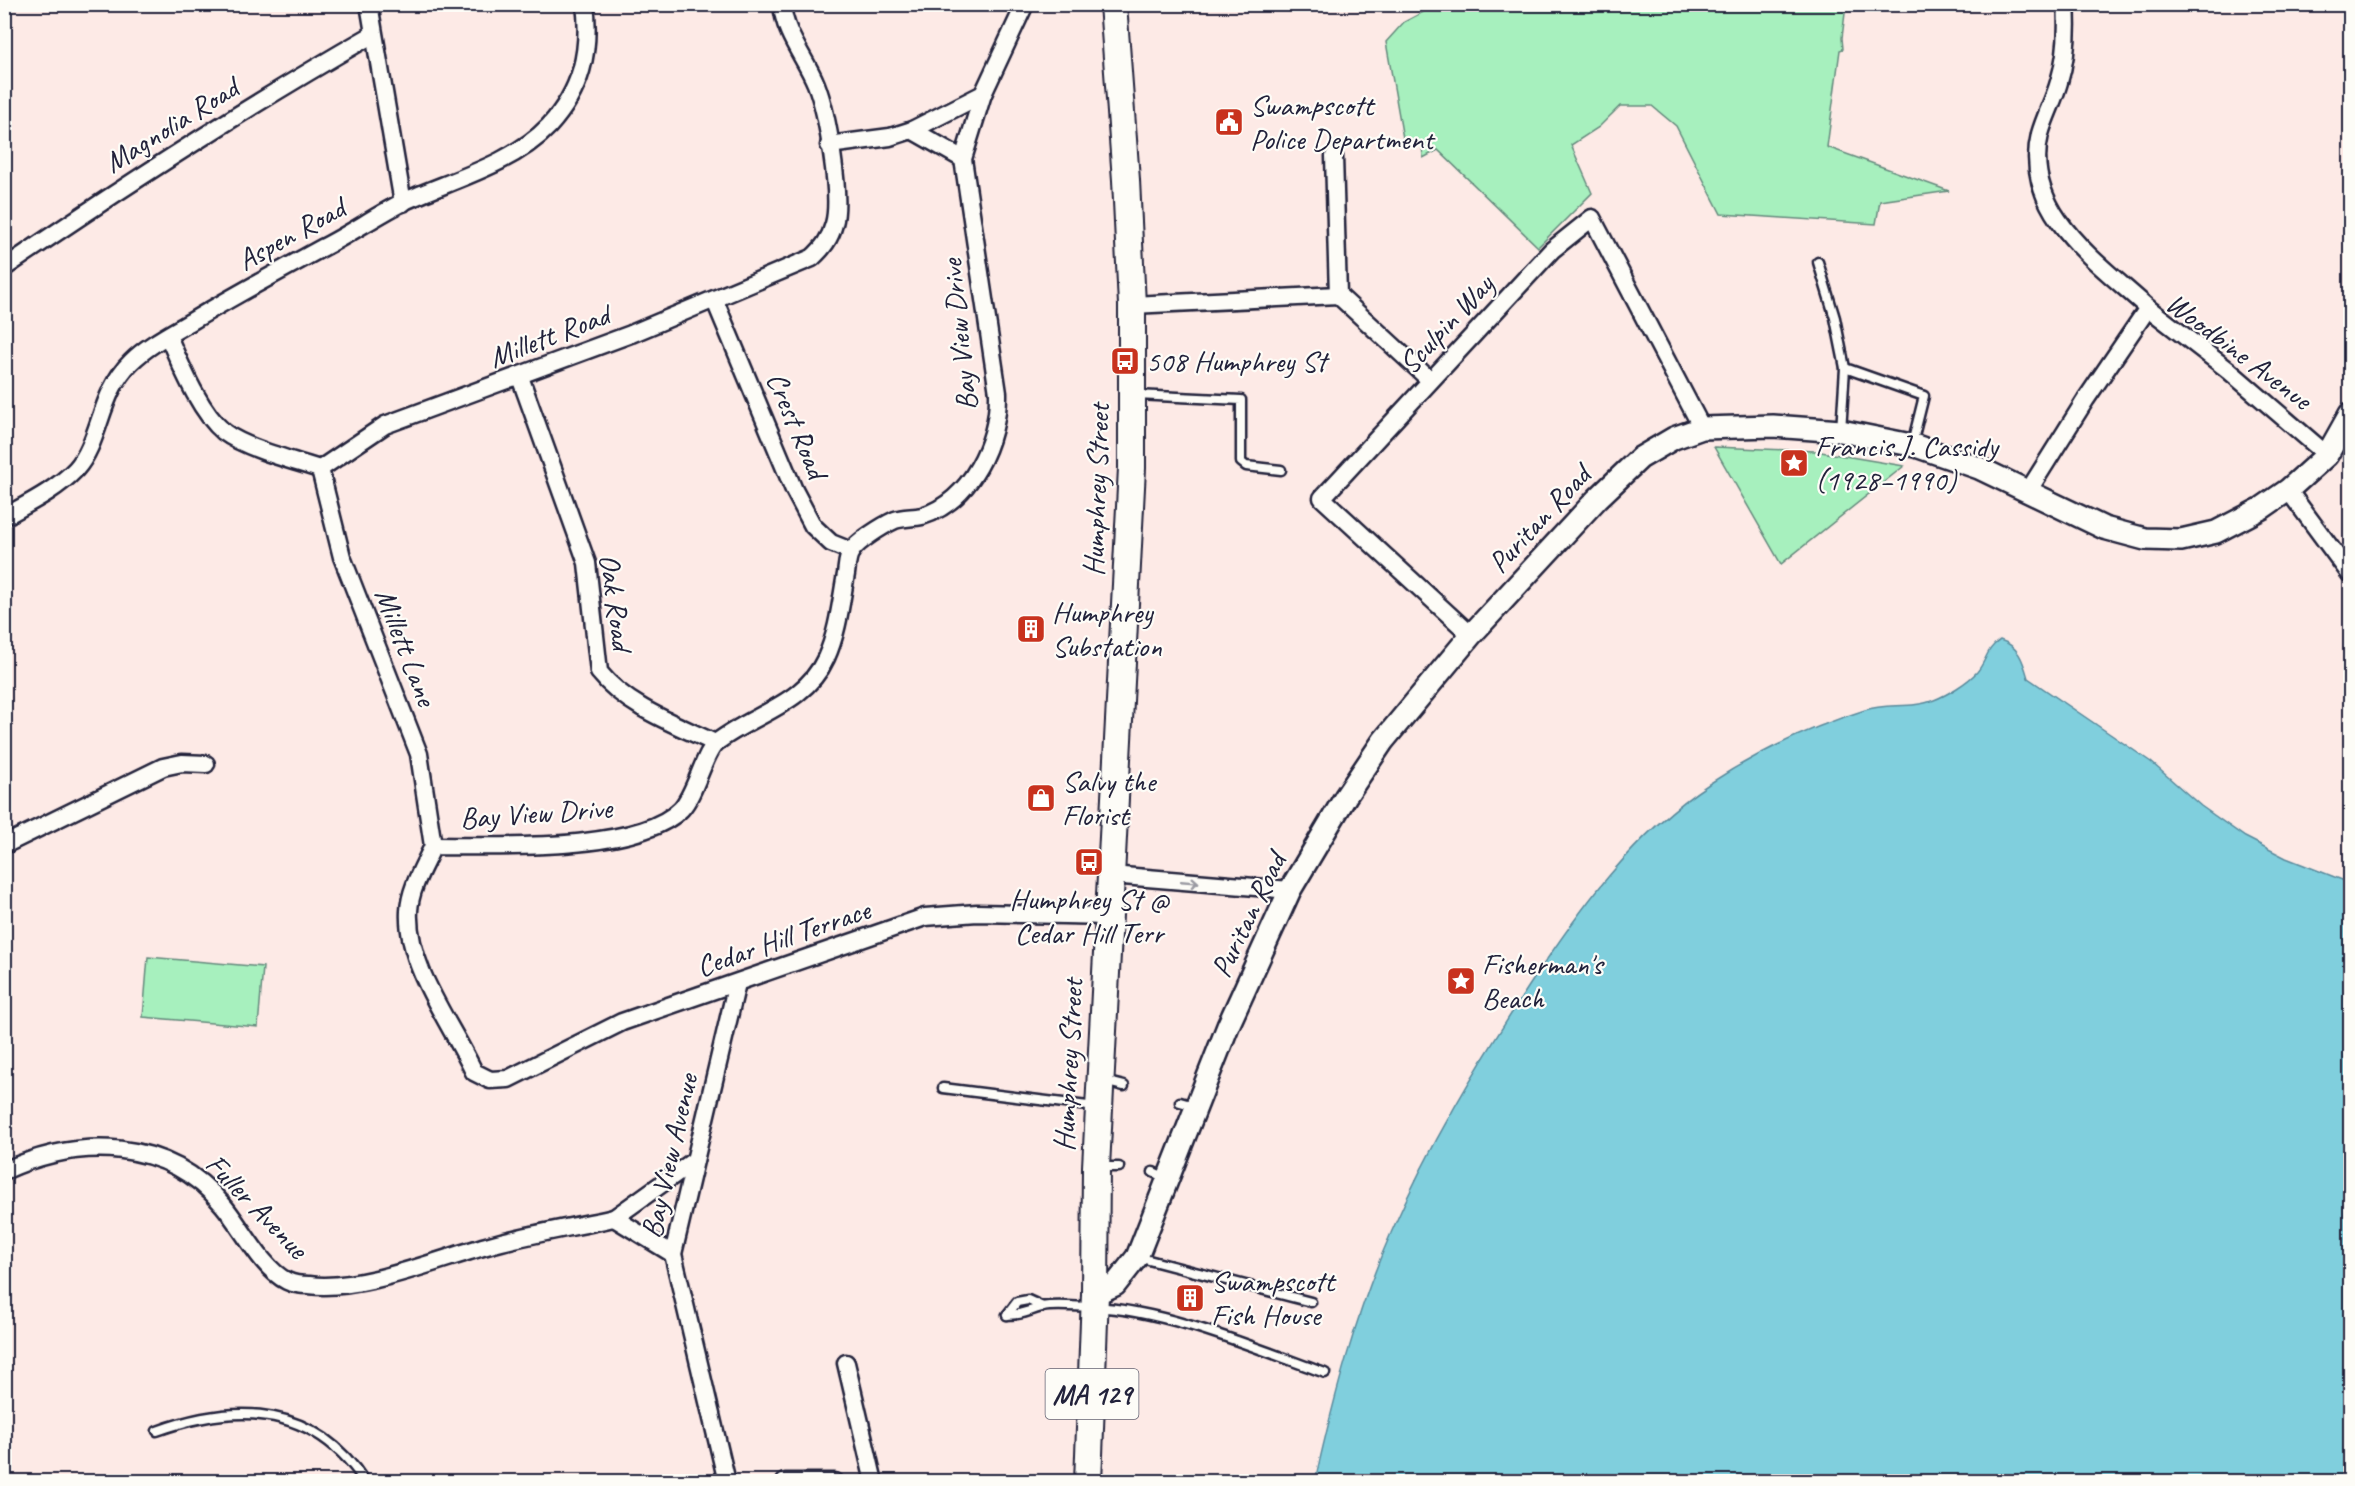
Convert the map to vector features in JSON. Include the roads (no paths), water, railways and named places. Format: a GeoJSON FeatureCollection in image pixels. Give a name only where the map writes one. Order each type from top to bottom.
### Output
{"type":"FeatureCollection","features":[{"type":"Feature","properties":{"kind":"main road","name":"Humphrey Street"},"geometry":{"type":"LineString","coordinates":[[1088,1482],[1095,1301],[1108,1167],[1099,1107],[1113,1083],[1109,916],[1132,468],[1132,305],[1126,180],[1113,4]]}},
{"type":"Feature","properties":{"kind":"street"},"geometry":{"type":"LineString","coordinates":[[369,4],[372,35],[403,202]]}},
{"type":"Feature","properties":{"kind":"street","name":"Aspen Road"},"geometry":{"type":"LineString","coordinates":[[4,517],[50,491],[77,468],[95,432],[103,404],[114,384],[131,362],[168,336],[247,288],[403,202],[510,155],[547,127],[566,105],[579,82],[585,50],[585,4]]}},
{"type":"Feature","properties":{"kind":"street","name":"Millett Road"},"geometry":{"type":"LineString","coordinates":[[320,469],[385,425],[520,377],[715,301],[812,258],[827,243],[835,222],[836,182],[817,86],[789,34],[782,4]]}},
{"type":"Feature","properties":{"kind":"street"},"geometry":{"type":"LineString","coordinates":[[829,145],[890,137],[912,130],[984,94],[1025,4]]}},
{"type":"Feature","properties":{"kind":"street"},"geometry":{"type":"LineString","coordinates":[[2066,4],[2066,58],[2040,135],[2037,163],[2041,185],[2048,207],[2062,227],[2148,308]]}},
{"type":"Feature","properties":{"kind":"street","name":"Magnolia Road"},"geometry":{"type":"LineString","coordinates":[[4,268],[102,201],[295,79],[372,35]]}},
{"type":"Feature","properties":{"kind":"street","name":"Bay View Drive"},"geometry":{"type":"LineString","coordinates":[[851,551],[876,530],[896,520],[921,516],[941,508],[961,490],[980,463],[993,438],[998,412],[998,393],[963,159],[984,94]]}},
{"type":"Feature","properties":{"kind":"street"},"geometry":{"type":"LineString","coordinates":[[912,130],[963,159]]}},
{"type":"Feature","properties":{"kind":"street"},"geometry":{"type":"LineString","coordinates":[[1334,156],[1338,295]]}},
{"type":"Feature","properties":{"kind":"street","name":"Sculpin Way"},"geometry":{"type":"LineString","coordinates":[[1471,635],[1322,498],[1552,250],[1592,218],[1702,428]]}},
{"type":"Feature","properties":{"kind":"street"},"geometry":{"type":"LineString","coordinates":[[1132,305],[1338,295],[1430,380]]}},
{"type":"Feature","properties":{"kind":"street","name":"Crest Road"},"geometry":{"type":"LineString","coordinates":[[715,301],[794,490],[813,526],[831,543],[851,551]]}},
{"type":"Feature","properties":{"kind":"street","name":"Woodbine Avenue"},"geometry":{"type":"LineString","coordinates":[[2027,493],[2086,399],[2148,308],[2227,369],[2327,455]]}},
{"type":"Feature","properties":{"kind":"street"},"geometry":{"type":"LineString","coordinates":[[168,336],[194,393],[224,432],[270,454],[320,469]]}},
{"type":"Feature","properties":{"kind":"street","name":"Oak Road"},"geometry":{"type":"LineString","coordinates":[[520,377],[587,563],[599,672],[610,685],[654,715],[715,743]]}},
{"type":"Feature","properties":{"kind":"street","name":"Puritan Road"},"geometry":{"type":"LineString","coordinates":[[1095,1301],[1115,1285],[1137,1257],[1160,1175],[1187,1104],[1290,890],[1346,796],[1383,741],[1471,635],[1598,499],[1640,458],[1674,438],[1702,428],[1773,426],[1841,431],[1912,446],[1979,468],[2104,528],[2145,539],[2181,540],[2216,532],[2262,508],[2288,490],[2327,455],[2350,414]]}},
{"type":"Feature","properties":{"kind":"street","name":"Millett Lane"},"geometry":{"type":"LineString","coordinates":[[320,469],[342,556],[419,754],[434,846]]}},
{"type":"Feature","properties":{"kind":"street"},"geometry":{"type":"LineString","coordinates":[[2288,490],[2350,574]]}},
{"type":"Feature","properties":{"kind":"street"},"geometry":{"type":"LineString","coordinates":[[715,743],[795,697],[811,682],[826,658],[835,631],[851,551]]}},
{"type":"Feature","properties":{"kind":"street","name":"Bay View Drive"},"geometry":{"type":"LineString","coordinates":[[490,1080],[474,1072],[420,969],[410,939],[409,908],[417,881],[434,846],[566,843],[621,836],[661,823],[680,810],[691,796],[715,743]]}},
{"type":"Feature","properties":{"kind":"street"},"geometry":{"type":"LineString","coordinates":[[4,845],[163,766],[206,764]]}},
{"type":"Feature","properties":{"kind":"street"},"geometry":{"type":"LineString","coordinates":[[1111,875],[1290,890]]}},
{"type":"Feature","properties":{"kind":"street","name":"Cedar Hill Terrace"},"geometry":{"type":"LineString","coordinates":[[490,1080],[508,1079],[622,1022],[925,917],[977,913],[1109,916]]}},
{"type":"Feature","properties":{"kind":"street","name":"Bay View Avenue"},"geometry":{"type":"LineString","coordinates":[[727,1482],[673,1254],[737,983]]}},
{"type":"Feature","properties":{"kind":"street","name":"Fuller Avenue"},"geometry":{"type":"LineString","coordinates":[[4,1171],[34,1157],[86,1147],[136,1150],[183,1168],[223,1204],[259,1255],[287,1281],[311,1286],[345,1285],[492,1244],[614,1218],[695,1160]]}},
{"type":"Feature","properties":{"kind":"street"},"geometry":{"type":"LineString","coordinates":[[614,1218],[673,1254]]}},
{"type":"Feature","properties":{"kind":"street"},"geometry":{"type":"LineString","coordinates":[[846,1363],[874,1482]]}},
{"type":"Feature","properties":{"kind":"street"},"geometry":{"type":"LineString","coordinates":[[785,1482],[835,1482]]}},
{"type":"Feature","properties":{"kind":"lane"},"geometry":{"type":"LineString","coordinates":[[1818,262],[1835,318],[1845,368],[1841,431]]}},
{"type":"Feature","properties":{"kind":"lane"},"geometry":{"type":"LineString","coordinates":[[1845,368],[1924,396],[1912,446]]}},
{"type":"Feature","properties":{"kind":"lane"},"geometry":{"type":"LineString","coordinates":[[1132,395],[1241,400],[1241,462],[1246,466],[1281,470]]}},
{"type":"Feature","properties":{"kind":"lane"},"geometry":{"type":"LineString","coordinates":[[943,1088],[1099,1107]]}},
{"type":"Feature","properties":{"kind":"lane"},"geometry":{"type":"LineString","coordinates":[[1137,1257],[1311,1302]]}},
{"type":"Feature","properties":{"kind":"lane"},"geometry":{"type":"LineString","coordinates":[[1043,1307],[1095,1301],[1165,1320],[1325,1374]]}},
{"type":"Feature","properties":{"kind":"lane"},"geometry":{"type":"LineString","coordinates":[[157,1431],[194,1419],[230,1413],[292,1422],[316,1432],[338,1448],[365,1482]]}},
{"type":"Feature","properties":{"kind":"water"},"geometry":{"type":"Polygon","coordinates":[[[2000,640],[2016,650],[2028,678],[2151,762],[2201,806],[2245,837],[2286,858],[2350,883],[2350,1481],[1315,1481],[1338,1386],[1367,1293],[1391,1233],[1421,1169],[1491,1046],[1547,958],[1587,903],[1632,850],[1656,826],[1709,784],[1784,742],[1824,724],[1873,708],[1926,703],[1939,698],[1973,676],[1992,647],[2000,640]]]}},
{"type":"Feature","properties":{"kind":"place","name":"Swampscott Police Department"},"geometry":{"type":"Point","coordinates":[1229,122]}},
{"type":"Feature","properties":{"kind":"place","name":"508 Humphrey St"},"geometry":{"type":"Point","coordinates":[1125,361]}},
{"type":"Feature","properties":{"kind":"place","name":"Francis J. Cassidy (1928–1990)"},"geometry":{"type":"Point","coordinates":[1794,463]}},
{"type":"Feature","properties":{"kind":"place","name":"Humphrey Substation"},"geometry":{"type":"Point","coordinates":[1031,629]}},
{"type":"Feature","properties":{"kind":"place","name":"Salvy the Florist"},"geometry":{"type":"Point","coordinates":[1041,798]}},
{"type":"Feature","properties":{"kind":"place","name":"Humphrey St @ Cedar Hill Terr"},"geometry":{"type":"Point","coordinates":[1089,862]}},
{"type":"Feature","properties":{"kind":"place","name":"Fisherman's Beach"},"geometry":{"type":"Point","coordinates":[1461,981]}},
{"type":"Feature","properties":{"kind":"place","name":"Swampscott Fish House"},"geometry":{"type":"Point","coordinates":[1190,1298]}}]}
